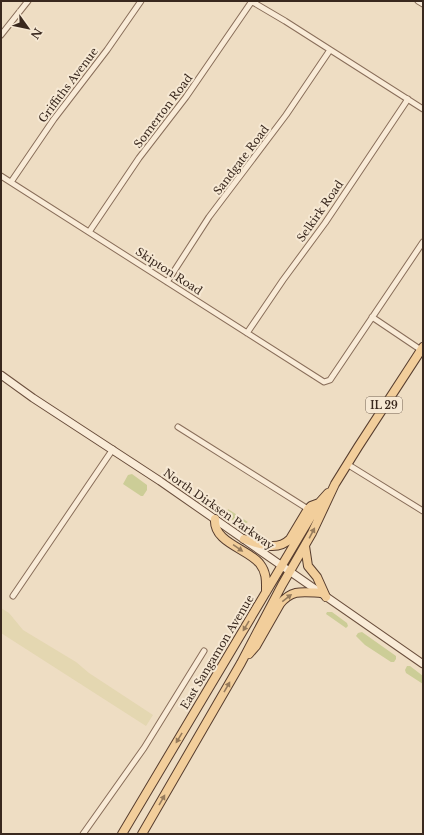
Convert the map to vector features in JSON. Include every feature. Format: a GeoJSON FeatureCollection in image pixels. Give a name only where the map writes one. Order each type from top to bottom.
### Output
{"type":"FeatureCollection","features":[{"type":"Feature","properties":{"kind":"main road","name":"East Sangamon Avenue"},"geometry":{"type":"LineString","coordinates":[[142,834],[305,546],[335,484],[422,349]]}},
{"type":"Feature","properties":{"kind":"main road","name":"North Dirksen Parkway"},"geometry":{"type":"LineString","coordinates":[[1,376],[113,449],[423,664]]}},
{"type":"Feature","properties":{"kind":"main road","name":"East Sangamon Avenue"},"geometry":{"type":"LineString","coordinates":[[122,834],[319,503],[335,484]]}},
{"type":"Feature","properties":{"kind":"main road"},"geometry":{"type":"LineString","coordinates":[[244,539],[267,546],[275,546],[288,542],[308,509],[319,503]]}},
{"type":"Feature","properties":{"kind":"main road"},"geometry":{"type":"LineString","coordinates":[[215,519],[215,524],[220,535],[260,563],[266,576],[266,593]]}},
{"type":"Feature","properties":{"kind":"main road"},"geometry":{"type":"LineString","coordinates":[[240,663],[256,646],[285,598],[298,592],[324,595],[317,577],[308,566],[305,546]]}},
{"type":"Feature","properties":{"kind":"street"},"geometry":{"type":"LineString","coordinates":[[1,35],[28,1]]}},
{"type":"Feature","properties":{"kind":"street","name":"Griffiths Avenue"},"geometry":{"type":"LineString","coordinates":[[11,182],[54,120],[108,50],[141,1]]}},
{"type":"Feature","properties":{"kind":"street"},"geometry":{"type":"LineString","coordinates":[[252,1],[423,109]]}},
{"type":"Feature","properties":{"kind":"street","name":"Somerton Road"},"geometry":{"type":"LineString","coordinates":[[89,232],[139,158],[195,85],[252,1]]}},
{"type":"Feature","properties":{"kind":"street"},"geometry":{"type":"LineString","coordinates":[[418,1],[423,4]]}},
{"type":"Feature","properties":{"kind":"street","name":"Sandgate Road"},"geometry":{"type":"LineString","coordinates":[[167,282],[210,218],[273,134],[330,50]]}},
{"type":"Feature","properties":{"kind":"street","name":"Selkirk Road"},"geometry":{"type":"LineString","coordinates":[[247,333],[283,280],[325,223],[408,99]]}},
{"type":"Feature","properties":{"kind":"street","name":"Skipton Road"},"geometry":{"type":"LineString","coordinates":[[1,176],[324,382],[332,377],[372,317]]}},
{"type":"Feature","properties":{"kind":"street"},"geometry":{"type":"LineString","coordinates":[[422,349],[372,317],[423,242]]}},
{"type":"Feature","properties":{"kind":"street"},"geometry":{"type":"LineString","coordinates":[[178,427],[308,509]]}},
{"type":"Feature","properties":{"kind":"street"},"geometry":{"type":"LineString","coordinates":[[13,596],[113,449]]}},
{"type":"Feature","properties":{"kind":"street"},"geometry":{"type":"LineString","coordinates":[[347,464],[423,511]]}},
{"type":"Feature","properties":{"kind":"street"},"geometry":{"type":"LineString","coordinates":[[83,834],[144,748],[204,651]]}},
{"type":"Feature","properties":{"kind":"shaded area"},"geometry":{"type":"Polygon","coordinates":[[[1,608],[9,613],[23,630],[76,662],[89,673],[153,715],[146,726],[1,633],[1,608]]]}},
{"type":"Feature","properties":{"kind":"green space"},"geometry":{"type":"Polygon","coordinates":[[[132,474],[147,485],[147,490],[143,496],[123,484],[128,475],[132,474]]]}},
{"type":"Feature","properties":{"kind":"green space"},"geometry":{"type":"Polygon","coordinates":[[[228,509],[248,522],[245,524],[240,524],[235,522],[228,517],[228,509]]]}},
{"type":"Feature","properties":{"kind":"green space"},"geometry":{"type":"Polygon","coordinates":[[[327,612],[332,612],[347,623],[348,626],[346,628],[326,614],[327,612]]]}},
{"type":"Feature","properties":{"kind":"green space"},"geometry":{"type":"Polygon","coordinates":[[[362,632],[396,656],[394,662],[391,662],[365,645],[356,636],[358,633],[362,632]]]}},
{"type":"Feature","properties":{"kind":"green space"},"geometry":{"type":"Polygon","coordinates":[[[407,666],[410,666],[423,676],[423,684],[406,673],[405,670],[407,666]]]}}]}
